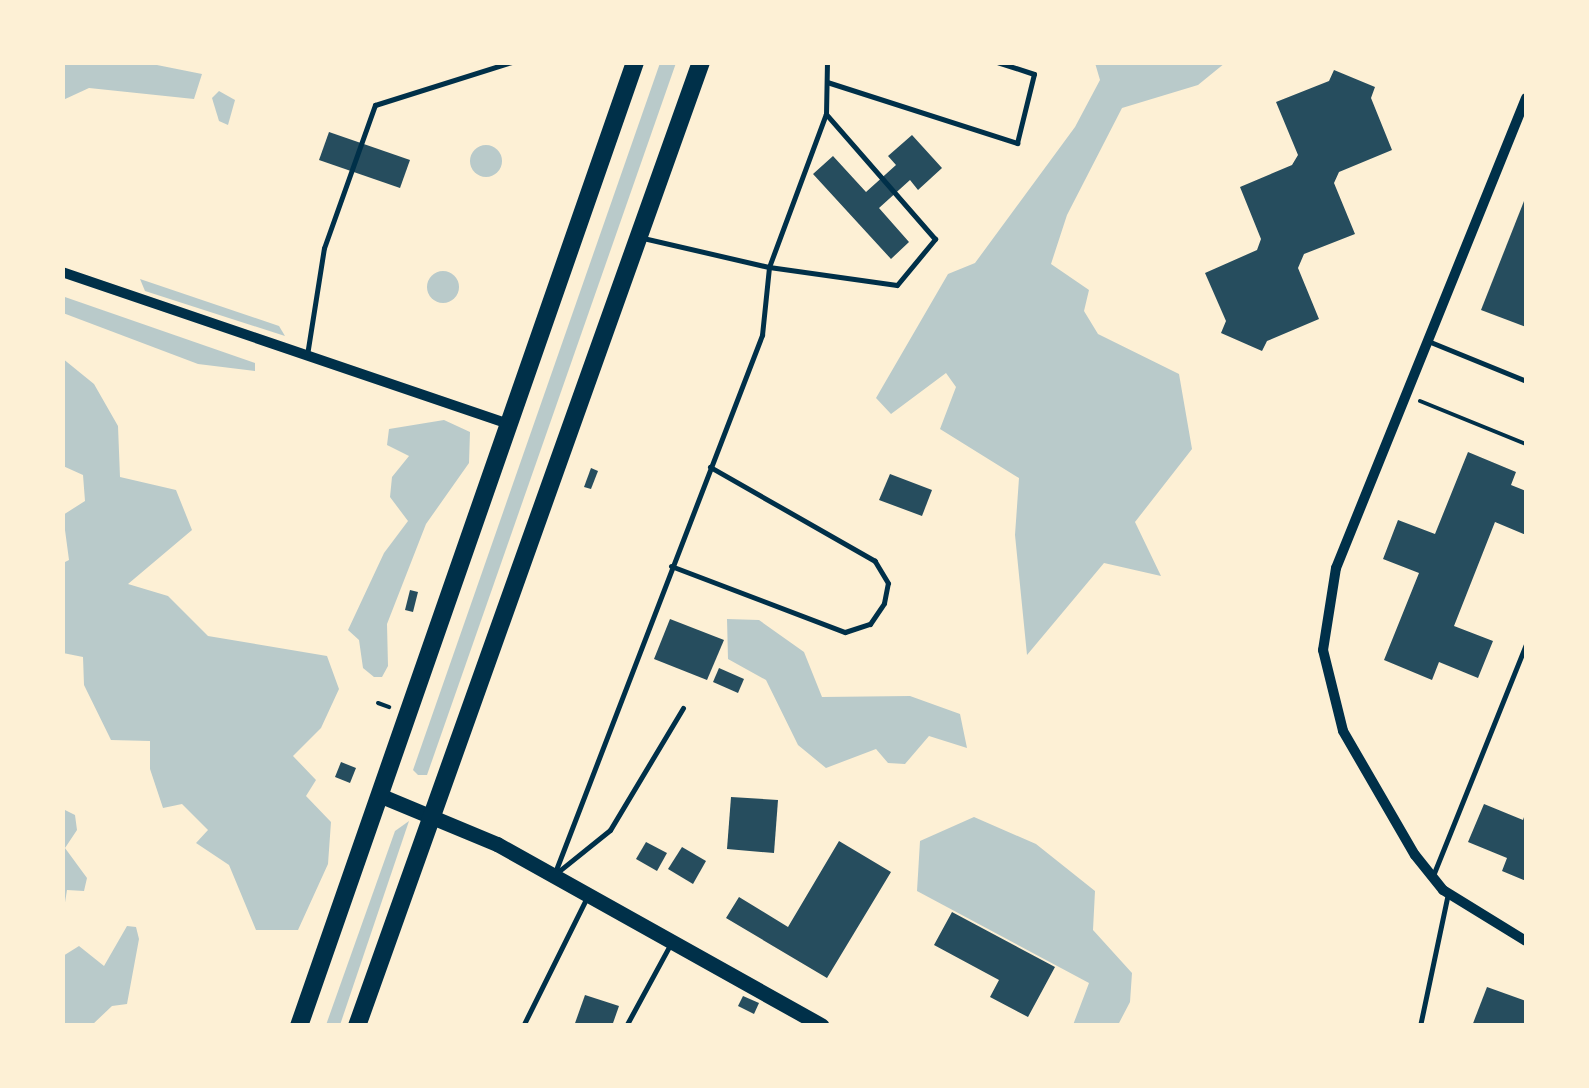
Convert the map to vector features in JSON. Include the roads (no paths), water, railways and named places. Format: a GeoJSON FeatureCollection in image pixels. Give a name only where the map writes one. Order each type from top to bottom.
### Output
{"type":"FeatureCollection","features":[{"type":"Feature","properties":{"kind":"highway"},"geometry":{"type":"LineString","coordinates":[[299,1026],[635,62]]}},
{"type":"Feature","properties":{"kind":"highway"},"geometry":{"type":"LineString","coordinates":[[357,1026],[642,238],[701,62]]}},
{"type":"Feature","properties":{"kind":"main road"},"geometry":{"type":"LineString","coordinates":[[379,794],[432,815],[554,875],[670,945],[822,1026]]}},
{"type":"Feature","properties":{"kind":"street"},"geometry":{"type":"LineString","coordinates":[[1526,98],[1336,568],[1323,650],[1343,732],[1432,878],[1448,894],[1526,941]]}},
{"type":"Feature","properties":{"kind":"street"},"geometry":{"type":"LineString","coordinates":[[62,272],[508,424]]}},
{"type":"Feature","properties":{"kind":"lane"},"geometry":{"type":"LineString","coordinates":[[307,356],[324,248],[375,105],[511,62]]}},
{"type":"Feature","properties":{"kind":"lane"},"geometry":{"type":"LineString","coordinates":[[554,875],[762,335],[769,267],[826,114],[827,62]]}},
{"type":"Feature","properties":{"kind":"lane"},"geometry":{"type":"LineString","coordinates":[[827,82],[1016,143],[1034,74],[998,62]]}},
{"type":"Feature","properties":{"kind":"lane"},"geometry":{"type":"LineString","coordinates":[[642,238],[769,267],[897,285],[935,239],[826,114]]}},
{"type":"Feature","properties":{"kind":"lane"},"geometry":{"type":"LineString","coordinates":[[1428,342],[1526,380]]}},
{"type":"Feature","properties":{"kind":"lane"},"geometry":{"type":"LineString","coordinates":[[671,566],[844,632],[870,624],[884,603],[888,583],[875,561],[710,466]]}},
{"type":"Feature","properties":{"kind":"lane"},"geometry":{"type":"LineString","coordinates":[[1432,878],[1526,644]]}},
{"type":"Feature","properties":{"kind":"lane"},"geometry":{"type":"LineString","coordinates":[[554,875],[610,830],[683,708]]}},
{"type":"Feature","properties":{"kind":"lane"},"geometry":{"type":"LineString","coordinates":[[1420,1026],[1448,894]]}},
{"type":"Feature","properties":{"kind":"lane"},"geometry":{"type":"LineString","coordinates":[[523,1026],[588,896]]}},
{"type":"Feature","properties":{"kind":"lane"},"geometry":{"type":"LineString","coordinates":[[626,1026],[670,945]]}}]}
